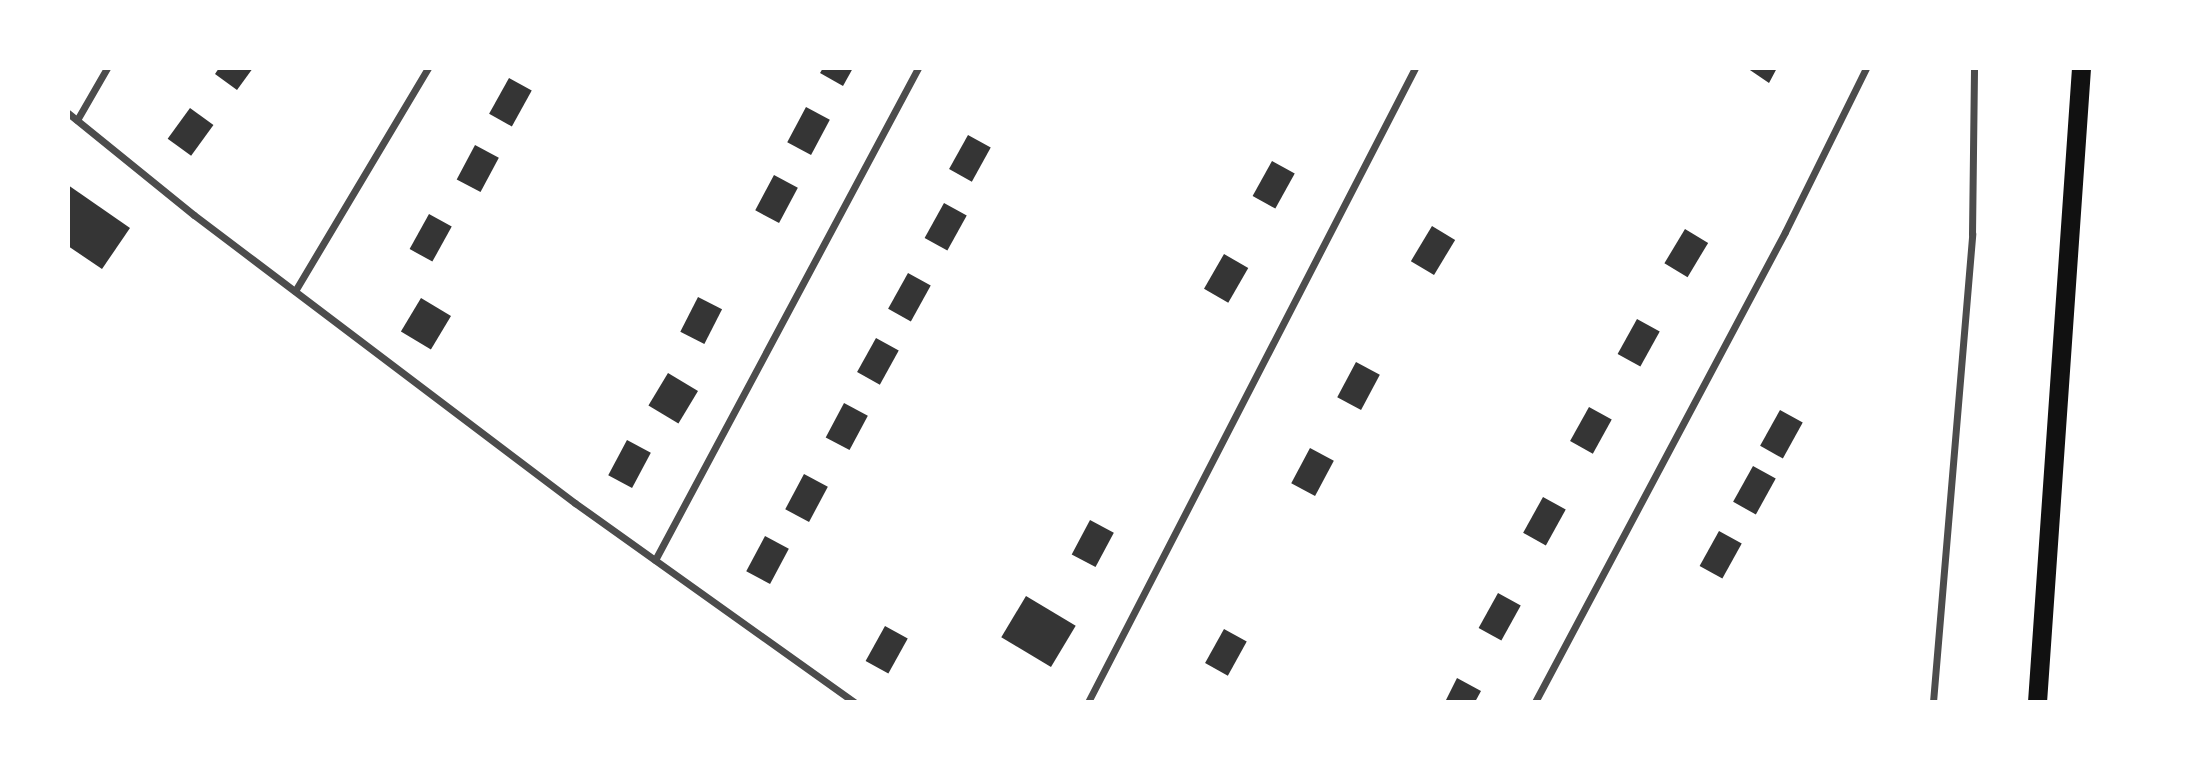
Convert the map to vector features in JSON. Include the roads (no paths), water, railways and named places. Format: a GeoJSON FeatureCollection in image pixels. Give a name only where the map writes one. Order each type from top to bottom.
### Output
{"type":"FeatureCollection","features":[{"type":"Feature","properties":{"kind":"highway"},"geometry":{"type":"LineString","coordinates":[[2037,702],[2081,68]]}},
{"type":"Feature","properties":{"kind":"street"},"geometry":{"type":"LineString","coordinates":[[77,120],[107,68]]}},
{"type":"Feature","properties":{"kind":"street"},"geometry":{"type":"LineString","coordinates":[[295,291],[428,68]]}},
{"type":"Feature","properties":{"kind":"street"},"geometry":{"type":"LineString","coordinates":[[655,560],[918,68]]}},
{"type":"Feature","properties":{"kind":"street"},"geometry":{"type":"LineString","coordinates":[[1088,702],[1415,68]]}},
{"type":"Feature","properties":{"kind":"street"},"geometry":{"type":"LineString","coordinates":[[1535,702],[1779,244],[1866,68]]}},
{"type":"Feature","properties":{"kind":"street"},"geometry":{"type":"LineString","coordinates":[[1933,702],[1972,234],[1974,68]]}},
{"type":"Feature","properties":{"kind":"street"},"geometry":{"type":"LineString","coordinates":[[68,113],[295,291],[655,560],[854,702]]}}]}
